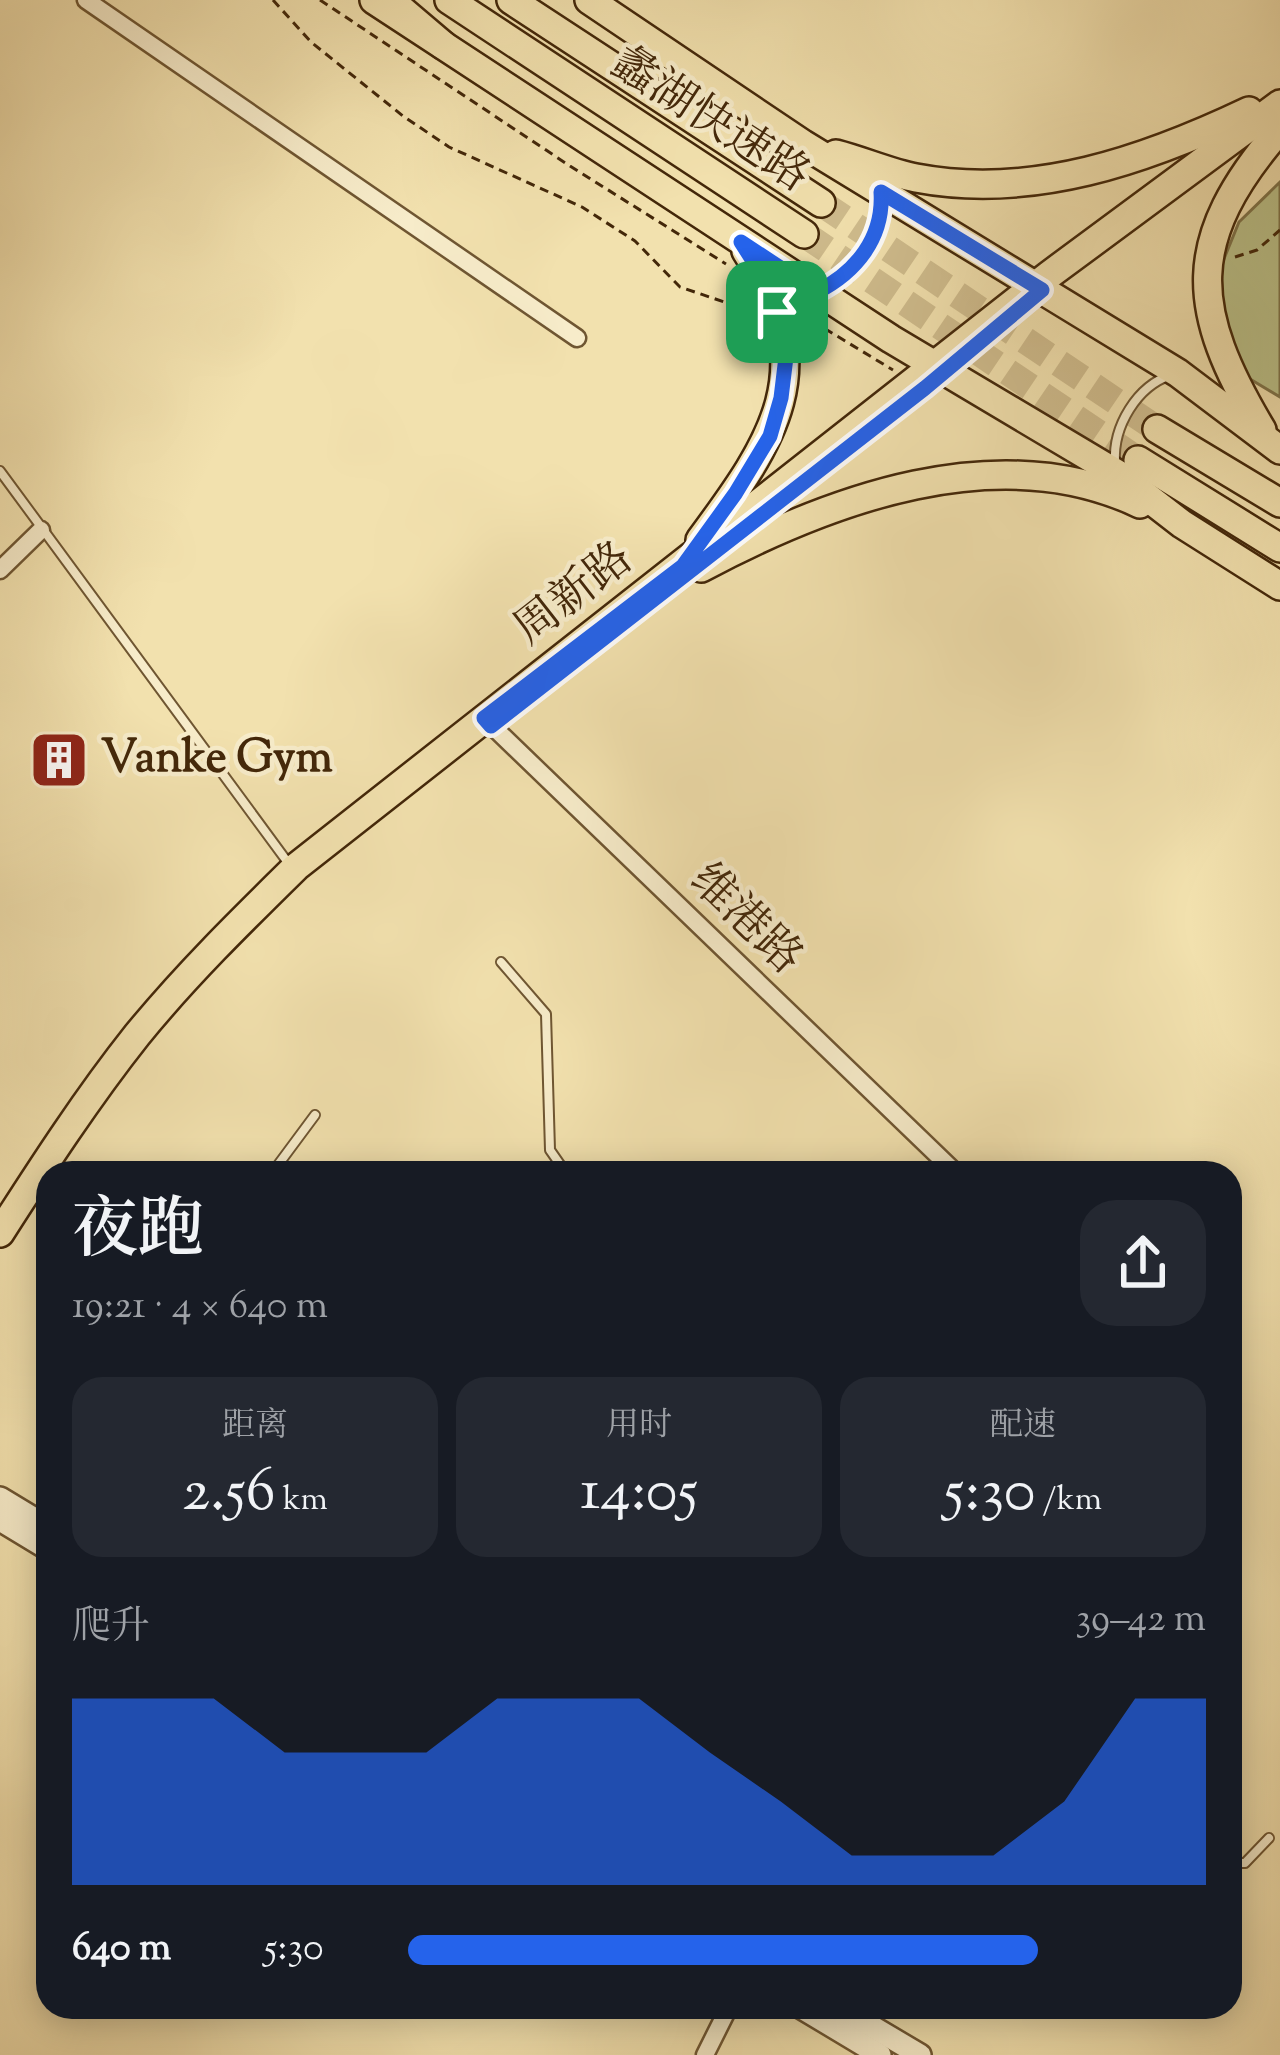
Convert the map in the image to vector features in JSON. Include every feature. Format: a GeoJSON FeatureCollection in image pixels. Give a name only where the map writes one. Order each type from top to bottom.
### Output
{"type":"FeatureCollection","features":[{"type":"Feature","properties":{"kind":"main road"},"geometry":{"type":"LineString","coordinates":[[374,0],[941,369],[1280,548]]}},
{"type":"Feature","properties":{"kind":"main road"},"geometry":{"type":"LineString","coordinates":[[390,0],[443,45]]}},
{"type":"Feature","properties":{"kind":"main road","name":"蠡湖快速路"},"geometry":{"type":"LineString","coordinates":[[449,0],[804,234]]}},
{"type":"Feature","properties":{"kind":"main road","name":"蠡湖快速路"},"geometry":{"type":"LineString","coordinates":[[511,0],[821,203]]}},
{"type":"Feature","properties":{"kind":"main road"},"geometry":{"type":"LineString","coordinates":[[589,0],[803,144],[1178,373],[1275,447]]}},
{"type":"Feature","properties":{"kind":"main road"},"geometry":{"type":"LineString","coordinates":[[803,144],[912,177],[961,184],[1018,184],[1106,167],[1280,104]]}},
{"type":"Feature","properties":{"kind":"main road","name":"周新路"},"geometry":{"type":"LineString","coordinates":[[50,1161],[137,1035],[227,934],[293,870],[687,570],[1039,288],[1280,104]]}},
{"type":"Feature","properties":{"kind":"main road"},"geometry":{"type":"LineString","coordinates":[[1275,447],[1216,344],[1206,282],[1221,218],[1280,129]]}},
{"type":"Feature","properties":{"kind":"main road"},"geometry":{"type":"LineString","coordinates":[[687,570],[770,436],[781,398],[786,357],[777,312],[766,281],[741,242]]}},
{"type":"Feature","properties":{"kind":"main road"},"geometry":{"type":"LineString","coordinates":[[1157,429],[1280,503]]}},
{"type":"Feature","properties":{"kind":"main road"},"geometry":{"type":"LineString","coordinates":[[1126,466],[1182,524]]}},
{"type":"Feature","properties":{"kind":"main road"},"geometry":{"type":"LineString","coordinates":[[687,570],[859,499],[950,479],[1001,477],[1086,486],[1124,496],[1182,524],[1280,586]]}},
{"type":"Feature","properties":{"kind":"main road","name":"周新路"},"geometry":{"type":"LineString","coordinates":[[60,1161],[143,1043],[237,939],[297,879],[485,725]]}},
{"type":"Feature","properties":{"kind":"main road","name":"周新路"},"geometry":{"type":"LineString","coordinates":[[0,1233],[36,1181]]}},
{"type":"Feature","properties":{"kind":"main road","name":"周新路"},"geometry":{"type":"LineString","coordinates":[[0,1250],[36,1197]]}},
{"type":"Feature","properties":{"kind":"street"},"geometry":{"type":"LineString","coordinates":[[86,0],[577,338]]}},
{"type":"Feature","properties":{"kind":"street"},"geometry":{"type":"LineString","coordinates":[[0,570],[41,530]]}},
{"type":"Feature","properties":{"kind":"street","name":"维港路"},"geometry":{"type":"LineString","coordinates":[[485,725],[931,1161]]}},
{"type":"Feature","properties":{"kind":"street","name":"维港路"},"geometry":{"type":"LineString","coordinates":[[485,725],[943,1161]]}},
{"type":"Feature","properties":{"kind":"street"},"geometry":{"type":"LineString","coordinates":[[0,1498],[36,1520]]}},
{"type":"Feature","properties":{"kind":"street"},"geometry":{"type":"LineString","coordinates":[[0,1520],[36,1542]]}},
{"type":"Feature","properties":{"kind":"street"},"geometry":{"type":"LineString","coordinates":[[705,2055],[723,2019]]}},
{"type":"Feature","properties":{"kind":"street"},"geometry":{"type":"LineString","coordinates":[[716,2055],[733,2019]]}},
{"type":"Feature","properties":{"kind":"street"},"geometry":{"type":"LineString","coordinates":[[820,2019],[880,2055]]}},
{"type":"Feature","properties":{"kind":"street"},"geometry":{"type":"LineString","coordinates":[[859,2019],[920,2055]]}},
{"type":"Feature","properties":{"kind":"lane"},"geometry":{"type":"LineString","coordinates":[[817,292],[858,264],[878,229],[881,192]]}},
{"type":"Feature","properties":{"kind":"lane"},"geometry":{"type":"LineString","coordinates":[[1126,466],[1118,433],[1141,393],[1155,380],[1178,373]]}},
{"type":"Feature","properties":{"kind":"lane"},"geometry":{"type":"LineString","coordinates":[[0,471],[293,870]]}},
{"type":"Feature","properties":{"kind":"lane"},"geometry":{"type":"LineString","coordinates":[[501,962],[546,1014],[550,1150],[558,1161]]}},
{"type":"Feature","properties":{"kind":"lane"},"geometry":{"type":"LineString","coordinates":[[281,1161],[315,1115]]}},
{"type":"Feature","properties":{"kind":"lane"},"geometry":{"type":"LineString","coordinates":[[1242,1863],[1269,1838]]}},
{"type":"Feature","properties":{"kind":"path"},"geometry":{"type":"LineString","coordinates":[[273,0],[311,42],[449,147],[582,207],[635,241],[680,287],[742,311],[777,312]]}},
{"type":"Feature","properties":{"kind":"path"},"geometry":{"type":"LineString","coordinates":[[1210,252],[1240,258],[1280,230]]}},
{"type":"Feature","properties":{"kind":"green space"},"geometry":{"type":"Polygon","coordinates":[[[1280,182],[1280,397],[1240,373],[1220,320],[1219,271],[1239,222],[1280,182]]]}},
{"type":"Feature","properties":{"kind":"tunnel"},"geometry":{"type":"LineString","coordinates":[[821,203],[1157,429]]}},
{"type":"Feature","properties":{"kind":"tunnel"},"geometry":{"type":"LineString","coordinates":[[804,234],[1138,460]]}},
{"type":"Feature","properties":{"kind":"place","name":"Vanke Gym"},"geometry":{"type":"Point","coordinates":[59,760]}},
{"type":"Feature","properties":{"kind":"route"},"geometry":{"type":"LineString","coordinates":[[881,192],[1042,290],[692,573],[491,726],[484,718],[683,566],[735,494],[770,436],[781,398],[786,357],[777,312],[766,281],[741,242],[817,292],[858,264],[878,229],[881,192]]}}]}
